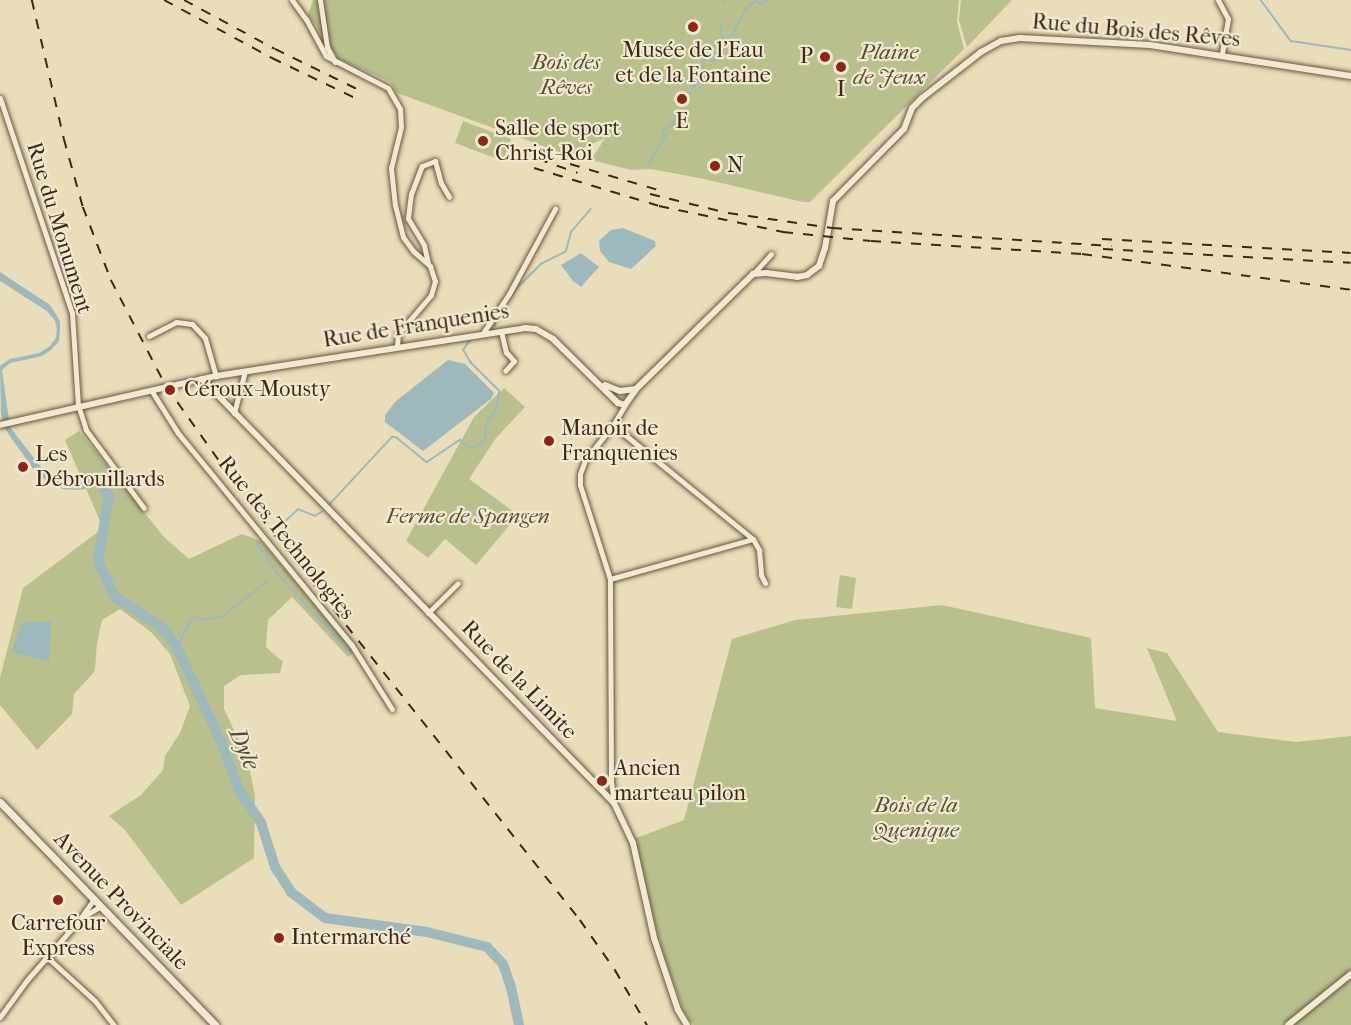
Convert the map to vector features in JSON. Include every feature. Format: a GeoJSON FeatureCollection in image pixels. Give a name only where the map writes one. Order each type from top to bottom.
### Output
{"type":"FeatureCollection","features":[{"type":"Feature","properties":{"kind":"main road","name":"Avenue Provinciale"},"geometry":{"type":"LineString","coordinates":[[0,802],[216,1025]]}},
{"type":"Feature","properties":{"kind":"street"},"geometry":{"type":"LineString","coordinates":[[292,0],[306,19],[321,49],[336,63],[383,85],[397,100],[402,119],[391,168],[395,205],[405,240],[428,263]]}},
{"type":"Feature","properties":{"kind":"street"},"geometry":{"type":"LineString","coordinates":[[320,0],[327,47],[336,63]]}},
{"type":"Feature","properties":{"kind":"street"},"geometry":{"type":"LineString","coordinates":[[1218,0],[1228,19],[1222,54]]}},
{"type":"Feature","properties":{"kind":"street","name":"Rue du Bois des Rêves"},"geometry":{"type":"LineString","coordinates":[[753,274],[766,273],[797,277],[807,275],[819,266],[825,248],[833,201],[904,129],[912,108],[922,98],[991,45],[1020,38],[1150,45],[1222,54],[1351,76]]}},
{"type":"Feature","properties":{"kind":"street","name":"Rue du Monument"},"geometry":{"type":"LineString","coordinates":[[0,98],[72,313],[78,405],[86,430],[144,508]]}},
{"type":"Feature","properties":{"kind":"street"},"geometry":{"type":"LineString","coordinates":[[0,122],[7,119]]}},
{"type":"Feature","properties":{"kind":"street"},"geometry":{"type":"LineString","coordinates":[[397,346],[398,334],[433,291],[435,278],[428,263],[424,244],[408,218],[411,194],[422,166],[435,161],[441,183],[449,196]]}},
{"type":"Feature","properties":{"kind":"street"},"geometry":{"type":"LineString","coordinates":[[483,333],[509,294],[555,210]]}},
{"type":"Feature","properties":{"kind":"street"},"geometry":{"type":"LineString","coordinates":[[614,803],[611,782],[610,579],[580,486],[580,474],[585,460],[613,425],[625,393],[636,389],[771,254]]}},
{"type":"Feature","properties":{"kind":"street"},"geometry":{"type":"LineString","coordinates":[[149,336],[176,322],[192,324],[205,338],[216,376]]}},
{"type":"Feature","properties":{"kind":"street","name":"Rue de Franquenies"},"geometry":{"type":"LineString","coordinates":[[0,425],[78,405],[216,376],[397,346],[525,328],[545,333],[620,402]]}},
{"type":"Feature","properties":{"kind":"street"},"geometry":{"type":"LineString","coordinates":[[501,331],[506,352],[514,361],[505,371]]}},
{"type":"Feature","properties":{"kind":"street"},"geometry":{"type":"LineString","coordinates":[[234,413],[244,371]]}},
{"type":"Feature","properties":{"kind":"street","name":"Rue de la Limite"},"geometry":{"type":"LineString","coordinates":[[202,379],[614,803],[633,843],[654,938],[678,1010],[687,1025]]}},
{"type":"Feature","properties":{"kind":"street","name":"Rue de Franquenies"},"geometry":{"type":"LineString","coordinates":[[601,383],[625,393]]}},
{"type":"Feature","properties":{"kind":"street","name":"Rue des Technologies"},"geometry":{"type":"LineString","coordinates":[[151,390],[178,433],[351,644],[392,709]]}},
{"type":"Feature","properties":{"kind":"street"},"geometry":{"type":"LineString","coordinates":[[620,402],[625,393]]}},
{"type":"Feature","properties":{"kind":"street"},"geometry":{"type":"LineString","coordinates":[[613,425],[753,539],[759,549],[761,574],[765,583]]}},
{"type":"Feature","properties":{"kind":"street"},"geometry":{"type":"LineString","coordinates":[[610,579],[753,539]]}},
{"type":"Feature","properties":{"kind":"street"},"geometry":{"type":"LineString","coordinates":[[428,613],[458,583]]}},
{"type":"Feature","properties":{"kind":"street"},"geometry":{"type":"LineString","coordinates":[[602,789],[611,782]]}},
{"type":"Feature","properties":{"kind":"street"},"geometry":{"type":"LineString","coordinates":[[0,1017],[80,919],[93,899]]}},
{"type":"Feature","properties":{"kind":"street"},"geometry":{"type":"LineString","coordinates":[[80,919],[101,906]]}},
{"type":"Feature","properties":{"kind":"street"},"geometry":{"type":"LineString","coordinates":[[47,957],[95,1001],[114,1025]]}},
{"type":"Feature","properties":{"kind":"street"},"geometry":{"type":"LineString","coordinates":[[1288,1025],[1351,974]]}},
{"type":"Feature","properties":{"kind":"green space"},"geometry":{"type":"Polygon","coordinates":[[[313,0],[959,0],[957,22],[964,49],[810,202],[803,202],[704,179],[651,169],[631,170],[591,160],[605,138],[568,155],[397,93],[390,82],[338,58],[308,14],[313,0]]]}},
{"type":"Feature","properties":{"kind":"green space"},"geometry":{"type":"Polygon","coordinates":[[[961,0],[1012,0],[967,47],[959,20],[961,0]]]}},
{"type":"Feature","properties":{"kind":"green space","name":"Salle de sport Christ-Roi"},"geometry":{"type":"Polygon","coordinates":[[[463,121],[511,139],[503,161],[455,143],[463,121]]]}},
{"type":"Feature","properties":{"kind":"green space","name":"Ferme de Spangen"},"geometry":{"type":"Polygon","coordinates":[[[504,388],[525,407],[496,438],[469,479],[518,515],[476,565],[445,539],[428,558],[406,541],[474,417],[504,388]]]}},
{"type":"Feature","properties":{"kind":"green space"},"geometry":{"type":"Polygon","coordinates":[[[79,431],[164,537],[189,559],[242,534],[261,541],[354,652],[348,657],[292,597],[268,620],[266,647],[283,662],[280,673],[241,675],[224,686],[224,709],[247,758],[255,795],[254,858],[181,905],[125,830],[109,816],[141,795],[163,770],[165,756],[180,733],[190,706],[170,654],[151,632],[120,609],[102,620],[97,643],[95,671],[74,694],[72,714],[37,750],[0,705],[0,678],[23,588],[103,528],[65,440],[79,431]]]}},
{"type":"Feature","properties":{"kind":"green space"},"geometry":{"type":"Polygon","coordinates":[[[840,575],[856,578],[852,609],[836,607],[840,575]]]}},
{"type":"Feature","properties":{"kind":"green space","name":"Bois de la Quenique"},"geometry":{"type":"Polygon","coordinates":[[[942,605],[1091,638],[1095,708],[1177,721],[1147,648],[1167,653],[1218,732],[1296,742],[1351,736],[1351,1025],[694,1025],[685,1014],[665,959],[631,840],[684,820],[732,639],[795,620],[942,605]]]}},
{"type":"Feature","properties":{"kind":"water"},"geometry":{"type":"Polygon","coordinates":[[[623,228],[655,241],[656,246],[631,269],[609,262],[600,251],[599,241],[611,230],[623,228]]]}},
{"type":"Feature","properties":{"kind":"water"},"geometry":{"type":"Polygon","coordinates":[[[581,253],[599,267],[581,287],[573,281],[561,265],[581,253]]]}},
{"type":"Feature","properties":{"kind":"water"},"geometry":{"type":"Polygon","coordinates":[[[0,272],[50,305],[60,321],[59,341],[52,349],[42,356],[10,363],[2,370],[10,427],[47,475],[69,486],[92,479],[103,479],[110,487],[105,493],[101,486],[78,490],[63,489],[51,484],[36,473],[5,429],[1,414],[0,366],[10,359],[39,353],[49,347],[56,338],[57,329],[55,321],[47,311],[0,281],[0,272]]]}},
{"type":"Feature","properties":{"kind":"water"},"geometry":{"type":"Polygon","coordinates":[[[448,360],[465,364],[494,393],[491,399],[423,451],[385,422],[385,415],[396,401],[448,360]]]}},
{"type":"Feature","properties":{"kind":"water"},"geometry":{"type":"Polygon","coordinates":[[[51,621],[49,661],[12,653],[21,623],[51,621]]]}},
{"type":"Feature","properties":{"kind":"waterway"},"geometry":{"type":"LineString","coordinates":[[723,43],[733,34],[746,9],[757,1],[761,4],[767,0]]}},
{"type":"Feature","properties":{"kind":"waterway"},"geometry":{"type":"LineString","coordinates":[[1261,0],[1291,41],[1351,50]]}},
{"type":"Feature","properties":{"kind":"waterway"},"geometry":{"type":"LineString","coordinates":[[720,23],[723,43],[720,48]]}},
{"type":"Feature","properties":{"kind":"waterway"},"geometry":{"type":"LineString","coordinates":[[648,165],[665,137],[662,131],[672,125],[685,110],[692,88],[698,82],[704,59],[714,61],[717,59],[716,54]]}},
{"type":"Feature","properties":{"kind":"waterway"},"geometry":{"type":"LineString","coordinates":[[495,326],[497,316],[518,287],[541,264],[566,251],[571,232],[591,209]]}},
{"type":"Feature","properties":{"kind":"waterway"},"geometry":{"type":"LineString","coordinates":[[329,505],[392,437],[396,437],[427,462],[460,440],[468,447],[477,447],[486,439],[485,430],[488,420],[496,411],[499,391],[471,363],[463,350],[471,339]]}},
{"type":"Feature","properties":{"kind":"waterway","name":"Dyle"},"geometry":{"type":"LineString","coordinates":[[99,482],[109,496],[98,561],[115,597],[163,628],[177,647],[222,744],[239,790],[261,823],[275,867],[291,892],[325,918],[427,932],[487,947],[503,964],[511,987],[519,1025]]}},
{"type":"Feature","properties":{"kind":"waterway"},"geometry":{"type":"LineString","coordinates":[[279,527],[298,509],[315,516],[322,512]]}},
{"type":"Feature","properties":{"kind":"waterway"},"geometry":{"type":"LineString","coordinates":[[258,544],[278,574],[349,651]]}},
{"type":"Feature","properties":{"kind":"waterway"},"geometry":{"type":"LineString","coordinates":[[177,647],[190,622],[196,617],[205,620],[221,617],[268,581]]}},
{"type":"Feature","properties":{"kind":"railway"},"geometry":{"type":"LineString","coordinates":[[32,0],[64,139],[83,207],[111,280],[166,386],[247,500],[580,920],[615,970],[647,1025]]}},
{"type":"Feature","properties":{"kind":"railway"},"geometry":{"type":"LineString","coordinates":[[164,0],[272,58],[355,98]]}},
{"type":"Feature","properties":{"kind":"railway"},"geometry":{"type":"LineString","coordinates":[[184,0],[275,49],[359,90]]}},
{"type":"Feature","properties":{"kind":"railway"},"geometry":{"type":"LineString","coordinates":[[538,159],[578,173]]}},
{"type":"Feature","properties":{"kind":"railway"},"geometry":{"type":"LineString","coordinates":[[570,164],[662,191]]}},
{"type":"Feature","properties":{"kind":"railway"},"geometry":{"type":"LineString","coordinates":[[534,168],[659,206],[783,232],[871,241],[1082,254],[1351,290]]}},
{"type":"Feature","properties":{"kind":"railway"},"geometry":{"type":"LineString","coordinates":[[650,194],[728,213],[832,228],[1111,246]]}},
{"type":"Feature","properties":{"kind":"railway"},"geometry":{"type":"LineString","coordinates":[[1102,239],[1351,253]]}},
{"type":"Feature","properties":{"kind":"railway"},"geometry":{"type":"LineString","coordinates":[[1103,249],[1351,263]]}},
{"type":"Feature","properties":{"kind":"place","name":"Musée de l'Eau et de la Fontaine"},"geometry":{"type":"Point","coordinates":[693,27]}},
{"type":"Feature","properties":{"kind":"place","name":"P"},"geometry":{"type":"Point","coordinates":[825,57]}},
{"type":"Feature","properties":{"kind":"place","name":"I"},"geometry":{"type":"Point","coordinates":[841,67]}},
{"type":"Feature","properties":{"kind":"place","name":"E"},"geometry":{"type":"Point","coordinates":[682,99]}},
{"type":"Feature","properties":{"kind":"place","name":"Salle de sport Christ-Roi"},"geometry":{"type":"Point","coordinates":[483,141]}},
{"type":"Feature","properties":{"kind":"place","name":"N"},"geometry":{"type":"Point","coordinates":[715,166]}},
{"type":"Feature","properties":{"kind":"place","name":"Céroux-Mousty"},"geometry":{"type":"Point","coordinates":[170,390]}},
{"type":"Feature","properties":{"kind":"place","name":"Manoir de Franquenies"},"geometry":{"type":"Point","coordinates":[549,441]}},
{"type":"Feature","properties":{"kind":"place","name":"Les Débrouillards"},"geometry":{"type":"Point","coordinates":[23,467]}},
{"type":"Feature","properties":{"kind":"place","name":"Ancien marteau pilon"},"geometry":{"type":"Point","coordinates":[602,781]}},
{"type":"Feature","properties":{"kind":"place","name":"Carrefour Express"},"geometry":{"type":"Point","coordinates":[58,900]}},
{"type":"Feature","properties":{"kind":"place","name":"Intermarché"},"geometry":{"type":"Point","coordinates":[279,938]}},
{"type":"Feature","properties":{"kind":"park label","name":"Plaine de Jeux"},"geometry":{"type":"Point","coordinates":[889,64]}},
{"type":"Feature","properties":{"kind":"park label","name":"Bois des Rêves"},"geometry":{"type":"Point","coordinates":[566,74]}}]}
